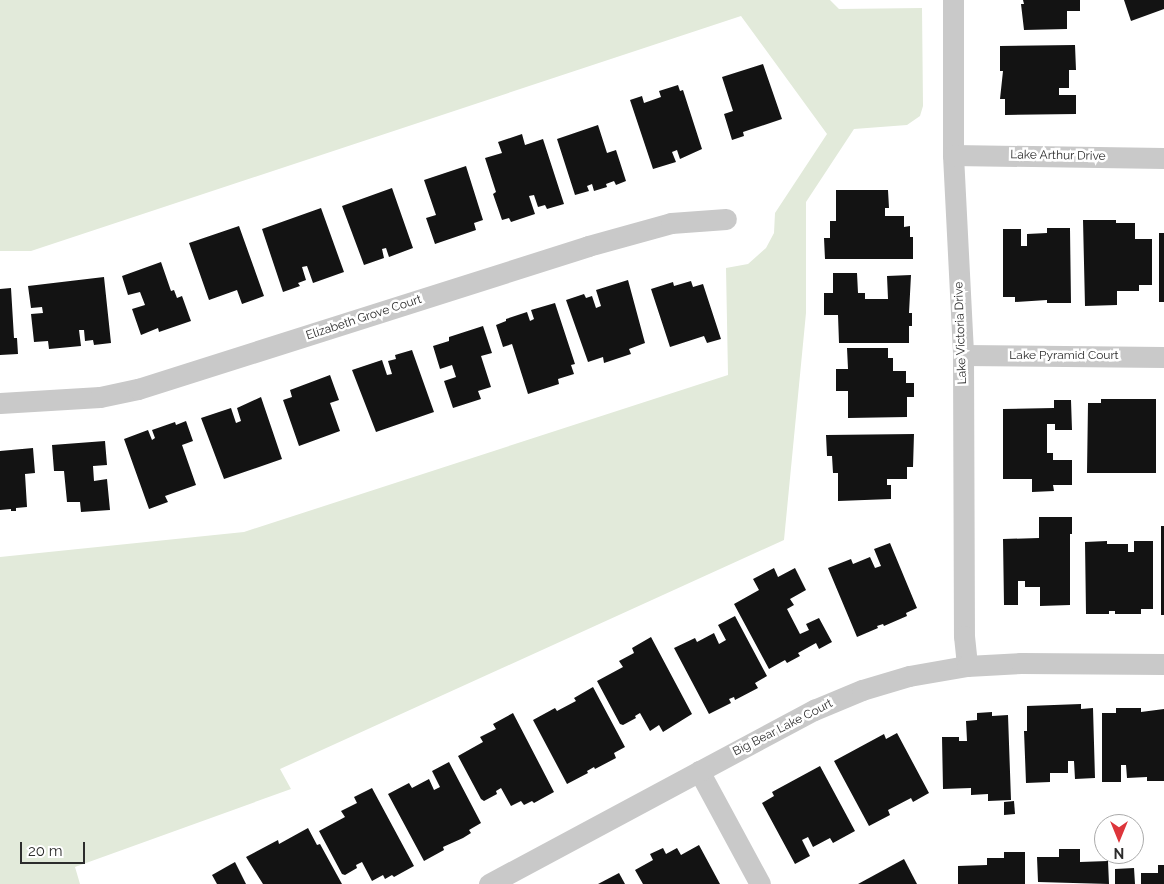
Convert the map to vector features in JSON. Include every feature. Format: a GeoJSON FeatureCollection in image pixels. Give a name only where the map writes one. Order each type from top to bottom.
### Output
{"type":"FeatureCollection","features":[{"type":"Feature","properties":{"kind":"street","name":"Lake Victoria Drive"},"geometry":{"type":"LineString","coordinates":[[953,0],[953,155],[963,355],[964,636],[967,666]]}},
{"type":"Feature","properties":{"kind":"street","name":"Lake Arthur Drive"},"geometry":{"type":"LineString","coordinates":[[953,155],[1164,158]]}},
{"type":"Feature","properties":{"kind":"street","name":"Elizabeth Grove Court"},"geometry":{"type":"LineString","coordinates":[[0,403],[100,397],[138,389],[588,246],[671,223],[726,219]]}},
{"type":"Feature","properties":{"kind":"street","name":"Lake Pyramid Court"},"geometry":{"type":"LineString","coordinates":[[963,355],[1164,357]]}},
{"type":"Feature","properties":{"kind":"street","name":"Big Bear Lake Court"},"geometry":{"type":"LineString","coordinates":[[489,884],[814,710],[862,690],[909,676],[967,666],[1021,663],[1164,664]]}},
{"type":"Feature","properties":{"kind":"street"},"geometry":{"type":"LineString","coordinates":[[699,771],[760,884]]}},
{"type":"Feature","properties":{"kind":"green space"},"geometry":{"type":"Polygon","coordinates":[[[0,0],[830,0],[839,9],[922,8],[923,106],[920,116],[907,125],[854,129],[806,202],[806,313],[784,540],[280,769],[291,789],[75,867],[80,884],[0,884],[0,557],[244,532],[728,375],[726,268],[748,264],[766,248],[774,233],[775,213],[827,134],[741,16],[31,251],[0,251],[0,0]]]}},
{"type":"Feature","properties":{"kind":"building"},"geometry":{"type":"Polygon","coordinates":[[[1023,0],[1080,0],[1080,11],[1067,11],[1067,29],[1024,30],[1021,4],[1024,4],[1023,0]]]}},
{"type":"Feature","properties":{"kind":"building"},"geometry":{"type":"Polygon","coordinates":[[[1124,0],[1164,0],[1164,9],[1131,21],[1124,0]]]}},
{"type":"Feature","properties":{"kind":"building"},"geometry":{"type":"Polygon","coordinates":[[[1075,45],[1076,70],[1069,70],[1069,88],[1059,88],[1059,95],[1076,95],[1076,114],[1005,115],[1005,99],[1000,99],[1003,71],[1000,71],[1000,46],[1075,45]]]}},
{"type":"Feature","properties":{"kind":"building"},"geometry":{"type":"Polygon","coordinates":[[[763,64],[782,119],[743,132],[744,136],[732,140],[724,114],[733,111],[722,77],[763,64]]]}},
{"type":"Feature","properties":{"kind":"building"},"geometry":{"type":"Polygon","coordinates":[[[678,85],[680,91],[683,90],[702,149],[680,159],[677,150],[672,152],[676,162],[653,169],[630,100],[642,96],[644,103],[661,97],[659,91],[678,85]]]}},
{"type":"Feature","properties":{"kind":"building"},"geometry":{"type":"Polygon","coordinates":[[[598,125],[607,153],[616,150],[626,181],[616,185],[614,181],[606,184],[607,187],[594,191],[592,184],[587,186],[589,191],[575,195],[557,139],[598,125]]]}},
{"type":"Feature","properties":{"kind":"building"},"geometry":{"type":"Polygon","coordinates":[[[522,134],[525,145],[543,139],[564,204],[547,209],[545,205],[538,207],[534,195],[529,196],[535,214],[511,222],[509,218],[502,220],[493,194],[496,192],[485,158],[502,153],[498,142],[522,134]]]}},
{"type":"Feature","properties":{"kind":"building"},"geometry":{"type":"Polygon","coordinates":[[[466,166],[483,220],[474,223],[476,230],[435,244],[426,218],[436,215],[424,180],[466,166]]]}},
{"type":"Feature","properties":{"kind":"building"},"geometry":{"type":"Polygon","coordinates":[[[392,188],[413,248],[389,257],[386,248],[382,249],[384,258],[364,265],[342,206],[392,188]]]}},
{"type":"Feature","properties":{"kind":"building"},"geometry":{"type":"Polygon","coordinates":[[[836,190],[888,190],[889,208],[885,208],[885,216],[904,216],[904,227],[910,226],[910,237],[913,237],[913,259],[825,259],[824,238],[830,238],[830,221],[836,221],[836,190]]]}},
{"type":"Feature","properties":{"kind":"building"},"geometry":{"type":"Polygon","coordinates":[[[321,208],[344,272],[313,283],[307,266],[302,267],[306,280],[298,283],[300,286],[283,292],[262,229],[321,208]]]}},
{"type":"Feature","properties":{"kind":"building"},"geometry":{"type":"Polygon","coordinates":[[[1083,220],[1116,220],[1116,223],[1135,223],[1135,239],[1152,239],[1152,285],[1139,285],[1139,291],[1117,291],[1117,305],[1085,306],[1083,220]]]}},
{"type":"Feature","properties":{"kind":"building"},"geometry":{"type":"Polygon","coordinates":[[[239,226],[264,296],[242,304],[237,290],[209,300],[189,243],[239,226]]]}},
{"type":"Feature","properties":{"kind":"building"},"geometry":{"type":"Polygon","coordinates":[[[1047,228],[1070,228],[1071,303],[1047,303],[1047,300],[1015,302],[1015,297],[1003,297],[1003,229],[1021,229],[1021,246],[1027,246],[1027,234],[1047,233],[1047,228]]]}},
{"type":"Feature","properties":{"kind":"building"},"geometry":{"type":"Polygon","coordinates":[[[1159,233],[1164,233],[1164,302],[1159,302],[1159,233]]]}},
{"type":"Feature","properties":{"kind":"building"},"geometry":{"type":"Polygon","coordinates":[[[161,262],[171,291],[174,290],[177,298],[182,296],[191,321],[159,332],[158,328],[141,335],[132,309],[145,305],[140,292],[128,295],[122,276],[161,262]]]}},
{"type":"Feature","properties":{"kind":"building"},"geometry":{"type":"Polygon","coordinates":[[[833,273],[857,273],[858,293],[865,293],[865,299],[888,299],[887,276],[911,275],[909,313],[912,313],[912,326],[909,326],[909,343],[839,343],[838,315],[824,315],[824,293],[833,293],[833,273]]]}},
{"type":"Feature","properties":{"kind":"building"},"geometry":{"type":"Polygon","coordinates":[[[104,277],[111,343],[94,345],[93,340],[85,341],[84,330],[79,330],[81,346],[49,349],[48,341],[34,342],[31,314],[43,313],[42,307],[31,308],[28,286],[104,277]]]}},
{"type":"Feature","properties":{"kind":"building"},"geometry":{"type":"Polygon","coordinates":[[[628,280],[645,343],[629,349],[631,354],[604,363],[603,357],[588,362],[566,300],[584,294],[586,298],[592,296],[596,308],[601,306],[596,290],[628,280]]]}},
{"type":"Feature","properties":{"kind":"building"},"geometry":{"type":"Polygon","coordinates":[[[691,281],[693,287],[703,284],[721,339],[707,343],[704,336],[670,347],[651,289],[673,282],[674,286],[691,281]]]}},
{"type":"Feature","properties":{"kind":"building"},"geometry":{"type":"Polygon","coordinates":[[[11,288],[14,338],[17,338],[18,354],[0,355],[0,289],[11,288]]]}},
{"type":"Feature","properties":{"kind":"building"},"geometry":{"type":"Polygon","coordinates":[[[555,303],[575,364],[571,365],[574,374],[558,379],[559,384],[528,394],[512,344],[503,347],[496,325],[506,321],[506,319],[527,312],[530,321],[534,319],[531,310],[555,303]]]}},
{"type":"Feature","properties":{"kind":"building"},"geometry":{"type":"Polygon","coordinates":[[[483,326],[492,353],[481,356],[491,387],[478,391],[481,399],[453,408],[444,381],[456,377],[452,365],[440,369],[433,346],[449,341],[449,337],[483,326]]]}},
{"type":"Feature","properties":{"kind":"building"},"geometry":{"type":"Polygon","coordinates":[[[847,348],[888,348],[888,358],[893,358],[893,371],[906,371],[906,383],[914,383],[914,397],[907,397],[907,417],[848,418],[848,391],[836,391],[836,369],[848,369],[847,348]]]}},
{"type":"Feature","properties":{"kind":"building"},"geometry":{"type":"Polygon","coordinates":[[[412,350],[434,412],[376,432],[352,370],[382,360],[387,375],[392,374],[388,361],[396,359],[395,355],[412,350]]]}},
{"type":"Feature","properties":{"kind":"building"},"geometry":{"type":"Polygon","coordinates":[[[330,375],[339,400],[330,403],[340,431],[299,446],[283,400],[292,397],[290,390],[330,375]]]}},
{"type":"Feature","properties":{"kind":"building"},"geometry":{"type":"Polygon","coordinates":[[[261,397],[282,459],[224,479],[201,418],[231,408],[236,423],[241,421],[237,408],[261,397]]]}},
{"type":"Feature","properties":{"kind":"building"},"geometry":{"type":"Polygon","coordinates":[[[1101,399],[1156,399],[1156,473],[1087,473],[1088,403],[1101,403],[1101,399]]]}},
{"type":"Feature","properties":{"kind":"building"},"geometry":{"type":"Polygon","coordinates":[[[1054,400],[1071,400],[1072,430],[1055,430],[1055,424],[1047,424],[1047,453],[1053,453],[1053,460],[1072,460],[1072,485],[1053,485],[1054,491],[1032,492],[1032,479],[1003,479],[1003,409],[1054,408],[1054,400]]]}},
{"type":"Feature","properties":{"kind":"building"},"geometry":{"type":"Polygon","coordinates":[[[186,421],[193,441],[182,445],[196,485],[165,496],[168,502],[149,509],[124,439],[148,430],[152,440],[155,438],[152,430],[175,422],[176,425],[186,421]]]}},
{"type":"Feature","properties":{"kind":"building"},"geometry":{"type":"Polygon","coordinates":[[[914,434],[913,467],[907,467],[907,479],[887,479],[887,485],[891,485],[891,499],[838,501],[838,473],[833,473],[832,456],[827,456],[826,435],[914,434]]]}},
{"type":"Feature","properties":{"kind":"building"},"geometry":{"type":"Polygon","coordinates":[[[105,441],[107,465],[93,466],[94,481],[107,479],[110,510],[81,512],[80,502],[67,502],[64,471],[54,471],[52,445],[105,441]]]}},
{"type":"Feature","properties":{"kind":"building"},"geometry":{"type":"Polygon","coordinates":[[[33,448],[35,473],[25,474],[27,507],[16,508],[16,511],[11,511],[11,509],[0,510],[0,451],[33,448]]]}},
{"type":"Feature","properties":{"kind":"building"},"geometry":{"type":"Polygon","coordinates":[[[1039,517],[1072,517],[1072,534],[1070,534],[1070,605],[1040,606],[1040,587],[1025,587],[1025,581],[1018,581],[1018,605],[1004,605],[1003,539],[1039,538],[1039,517]]]}},
{"type":"Feature","properties":{"kind":"building"},"geometry":{"type":"Polygon","coordinates":[[[1161,526],[1164,526],[1164,615],[1161,615],[1161,526]]]}},
{"type":"Feature","properties":{"kind":"building"},"geometry":{"type":"Polygon","coordinates":[[[1107,541],[1107,544],[1128,544],[1128,552],[1134,552],[1134,541],[1153,541],[1153,609],[1141,609],[1141,614],[1115,614],[1115,611],[1109,611],[1109,614],[1086,614],[1085,542],[1107,541]]]}},
{"type":"Feature","properties":{"kind":"building"},"geometry":{"type":"Polygon","coordinates":[[[890,543],[917,608],[906,613],[907,616],[884,626],[883,624],[877,626],[878,628],[857,637],[828,568],[851,559],[853,564],[870,557],[875,568],[881,566],[874,549],[890,543]]]}},
{"type":"Feature","properties":{"kind":"building"},"geometry":{"type":"Polygon","coordinates":[[[774,568],[778,577],[795,568],[806,590],[790,599],[794,605],[787,609],[800,634],[809,630],[806,624],[819,618],[832,642],[819,649],[816,643],[798,653],[800,656],[787,663],[785,660],[769,669],[734,604],[759,590],[753,579],[774,568]]]}},
{"type":"Feature","properties":{"kind":"building"},"geometry":{"type":"Polygon","coordinates":[[[735,616],[767,676],[755,683],[758,688],[735,700],[734,697],[729,699],[731,703],[709,714],[674,648],[695,638],[697,642],[714,633],[719,644],[726,640],[718,625],[735,616]]]}},
{"type":"Feature","properties":{"kind":"building"},"geometry":{"type":"Polygon","coordinates":[[[651,637],[692,714],[663,732],[659,725],[650,731],[640,713],[635,716],[636,718],[623,725],[620,724],[597,681],[623,667],[619,661],[634,653],[632,648],[651,637]]]}},
{"type":"Feature","properties":{"kind":"building"},"geometry":{"type":"Polygon","coordinates":[[[593,687],[625,747],[614,753],[616,758],[595,769],[594,767],[587,771],[588,773],[567,784],[533,720],[555,708],[557,711],[576,701],[574,698],[593,687]]]}},
{"type":"Feature","properties":{"kind":"building"},"geometry":{"type":"Polygon","coordinates":[[[1081,704],[1081,709],[1093,708],[1095,778],[1075,779],[1074,761],[1068,761],[1068,773],[1050,773],[1050,782],[1026,783],[1024,731],[1027,731],[1027,706],[1081,704]]]}},
{"type":"Feature","properties":{"kind":"building"},"geometry":{"type":"Polygon","coordinates":[[[1116,708],[1141,708],[1141,712],[1164,709],[1164,781],[1147,781],[1147,777],[1127,778],[1126,765],[1121,765],[1121,782],[1102,782],[1102,713],[1116,713],[1116,708]]]}},
{"type":"Feature","properties":{"kind":"building"},"geometry":{"type":"Polygon","coordinates":[[[992,712],[992,716],[1008,715],[1011,800],[988,801],[988,794],[971,795],[971,788],[943,789],[942,737],[959,737],[959,741],[967,741],[966,721],[977,720],[977,713],[992,712]]]}},
{"type":"Feature","properties":{"kind":"building"},"geometry":{"type":"Polygon","coordinates":[[[513,713],[554,792],[534,803],[532,801],[524,805],[521,801],[511,806],[501,788],[496,791],[497,794],[484,801],[481,799],[458,756],[483,742],[480,737],[496,729],[493,724],[513,713]]]}},
{"type":"Feature","properties":{"kind":"building"},"geometry":{"type":"Polygon","coordinates":[[[897,733],[929,793],[913,802],[911,798],[888,810],[890,815],[869,826],[834,761],[884,734],[886,739],[897,733]]]}},
{"type":"Feature","properties":{"kind":"building"},"geometry":{"type":"Polygon","coordinates":[[[449,762],[481,823],[469,830],[471,833],[443,847],[444,850],[424,861],[388,794],[409,783],[412,788],[429,779],[434,790],[440,787],[432,771],[449,762]]]}},
{"type":"Feature","properties":{"kind":"building"},"geometry":{"type":"Polygon","coordinates":[[[820,766],[855,831],[833,843],[830,838],[813,847],[808,837],[802,840],[810,856],[795,864],[762,803],[774,796],[772,792],[820,766]]]}},
{"type":"Feature","properties":{"kind":"building"},"geometry":{"type":"Polygon","coordinates":[[[372,788],[414,866],[394,877],[392,875],[385,879],[383,875],[372,881],[362,862],[356,865],[357,868],[345,875],[342,874],[319,831],[345,817],[341,811],[357,803],[354,797],[372,788]]]}},
{"type":"Feature","properties":{"kind":"building"},"geometry":{"type":"Polygon","coordinates":[[[1014,801],[1015,814],[1004,815],[1004,802],[1014,801]]]}},
{"type":"Feature","properties":{"kind":"building"},"geometry":{"type":"Polygon","coordinates":[[[308,828],[317,845],[320,844],[342,884],[263,884],[246,857],[278,840],[279,844],[308,828]]]}},
{"type":"Feature","properties":{"kind":"building"},"geometry":{"type":"Polygon","coordinates":[[[699,845],[720,884],[643,884],[635,870],[653,860],[650,854],[663,848],[666,854],[677,848],[681,855],[699,845]]]}},
{"type":"Feature","properties":{"kind":"building"},"geometry":{"type":"Polygon","coordinates":[[[1059,849],[1080,849],[1080,862],[1108,864],[1109,884],[1038,882],[1037,857],[1059,857],[1059,849]]]}},
{"type":"Feature","properties":{"kind":"building"},"geometry":{"type":"Polygon","coordinates":[[[1004,852],[1025,852],[1025,884],[958,884],[958,866],[987,865],[987,858],[1004,858],[1004,852]]]}},
{"type":"Feature","properties":{"kind":"building"},"geometry":{"type":"Polygon","coordinates":[[[904,859],[917,884],[858,884],[904,859]]]}},
{"type":"Feature","properties":{"kind":"building"},"geometry":{"type":"Polygon","coordinates":[[[235,862],[246,884],[217,884],[212,875],[235,862]]]}},
{"type":"Feature","properties":{"kind":"building"},"geometry":{"type":"Polygon","coordinates":[[[1158,865],[1164,865],[1164,884],[1141,884],[1141,873],[1158,873],[1158,865]]]}},
{"type":"Feature","properties":{"kind":"building"},"geometry":{"type":"Polygon","coordinates":[[[1134,868],[1135,884],[1115,884],[1115,869],[1134,868]]]}},
{"type":"Feature","properties":{"kind":"building"},"geometry":{"type":"Polygon","coordinates":[[[619,873],[625,884],[598,884],[619,873]]]}}]}
